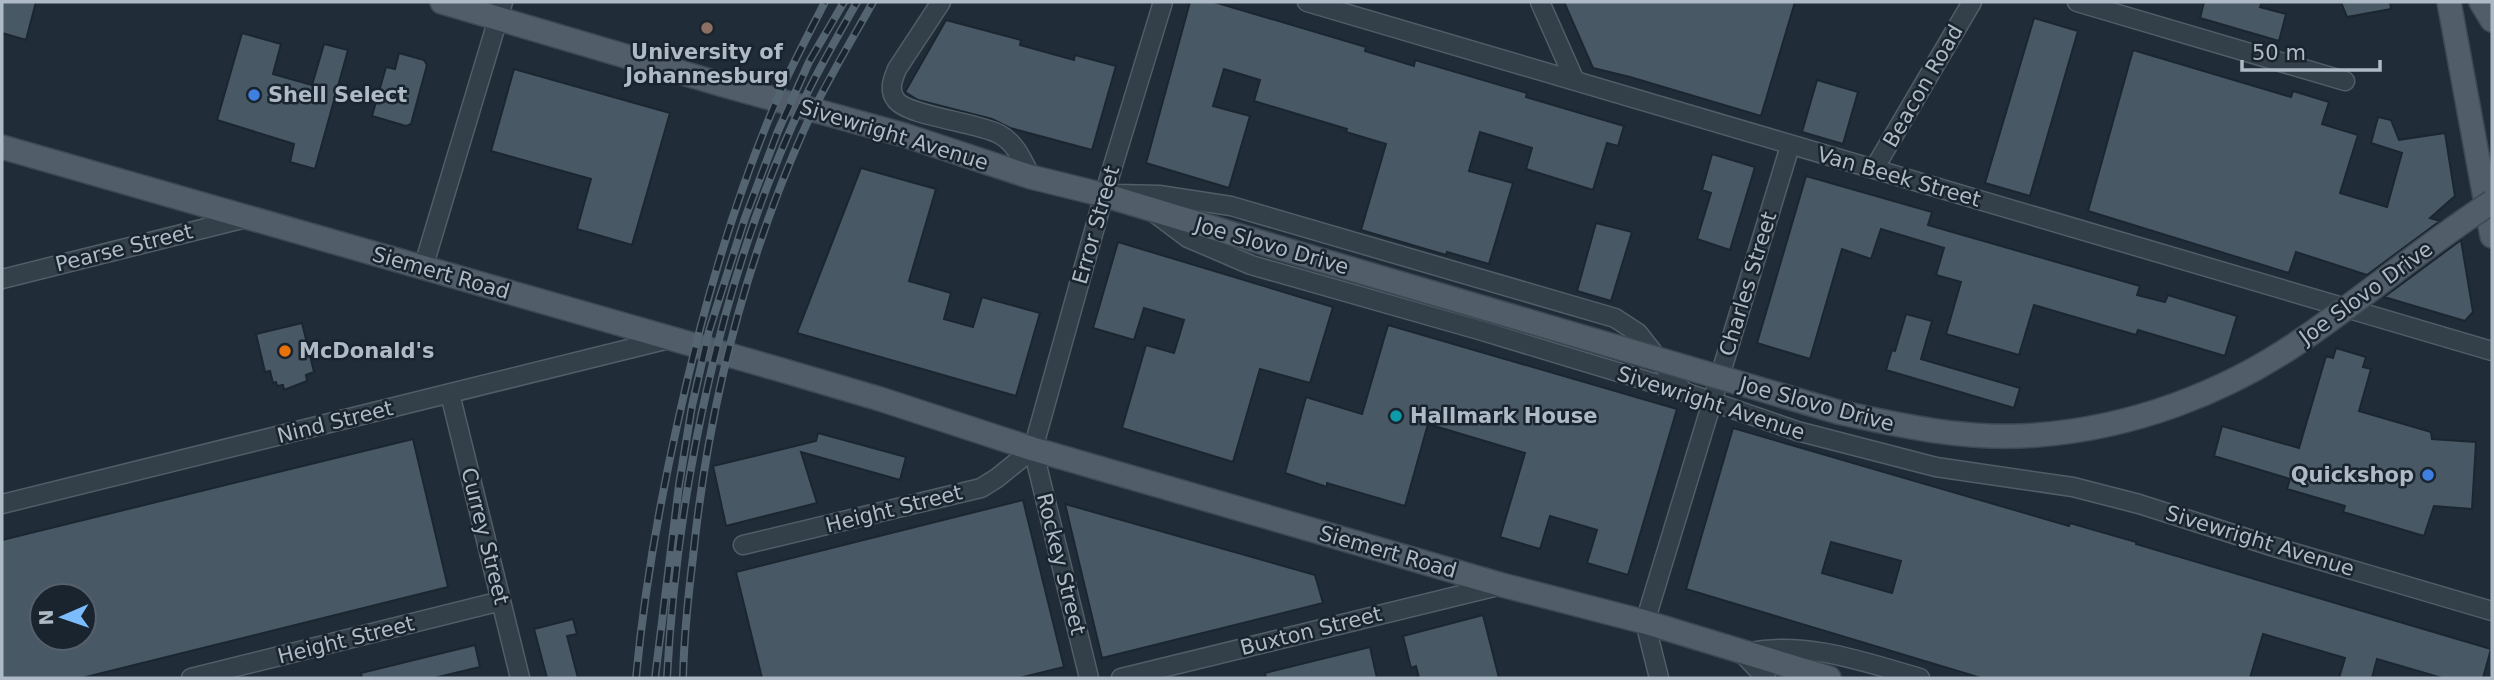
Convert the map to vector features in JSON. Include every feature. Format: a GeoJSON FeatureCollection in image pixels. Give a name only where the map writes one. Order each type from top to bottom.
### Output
{"type":"FeatureCollection","features":[{"type":"Feature","properties":{"kind":"main road","name":"Sivewright Avenue"},"geometry":{"type":"LineString","coordinates":[[442,2],[500,10],[727,86],[904,135],[1031,177],[1104,195]]}},
{"type":"Feature","properties":{"kind":"main road"},"geometry":{"type":"LineString","coordinates":[[2449,2],[2492,236]]}},
{"type":"Feature","properties":{"kind":"main road"},"geometry":{"type":"LineString","coordinates":[[2482,2],[2492,20]]}},
{"type":"Feature","properties":{"kind":"main road","name":"Siemert Road"},"geometry":{"type":"LineString","coordinates":[[2,147],[880,399],[1033,449],[1502,585],[1645,622],[1829,678]]}},
{"type":"Feature","properties":{"kind":"main road","name":"Joe Slovo Drive"},"geometry":{"type":"LineString","coordinates":[[1104,195],[1838,412],[1903,426],[1989,436],[2036,436],[2112,423],[2158,411],[2217,388],[2302,341],[2492,202]]}},
{"type":"Feature","properties":{"kind":"street"},"geometry":{"type":"LineString","coordinates":[[941,2],[897,69],[892,80],[893,96],[897,102],[911,109],[999,133],[1012,143],[1031,177]]}},
{"type":"Feature","properties":{"kind":"street","name":"Error Street"},"geometry":{"type":"LineString","coordinates":[[1033,449],[1104,195],[1163,2]]}},
{"type":"Feature","properties":{"kind":"street","name":"Van Beek Street"},"geometry":{"type":"LineString","coordinates":[[1307,2],[2492,351]]}},
{"type":"Feature","properties":{"kind":"street"},"geometry":{"type":"LineString","coordinates":[[1540,2],[1575,81]]}},
{"type":"Feature","properties":{"kind":"street","name":"Beacon Road"},"geometry":{"type":"LineString","coordinates":[[1874,169],[1972,2]]}},
{"type":"Feature","properties":{"kind":"street"},"geometry":{"type":"LineString","coordinates":[[2077,2],[2345,81]]}},
{"type":"Feature","properties":{"kind":"street"},"geometry":{"type":"LineString","coordinates":[[423,268],[500,10]]}},
{"type":"Feature","properties":{"kind":"street","name":"Charles Street"},"geometry":{"type":"LineString","coordinates":[[1645,622],[1790,146]]}},
{"type":"Feature","properties":{"kind":"street"},"geometry":{"type":"LineString","coordinates":[[1104,195],[1159,195],[1231,206],[1615,318],[1638,333],[1684,392]]}},
{"type":"Feature","properties":{"kind":"street","name":"Sivewright Avenue"},"geometry":{"type":"LineString","coordinates":[[1147,208],[1188,238],[1251,265],[1684,392],[1797,431],[1936,467],[2074,488],[2140,504],[2492,611]]}},
{"type":"Feature","properties":{"kind":"street","name":"Pearse Street"},"geometry":{"type":"LineString","coordinates":[[2,279],[246,218]]}},
{"type":"Feature","properties":{"kind":"street","name":"Nind Street"},"geometry":{"type":"LineString","coordinates":[[2,504],[669,339]]}},
{"type":"Feature","properties":{"kind":"street","name":"Currey Street"},"geometry":{"type":"LineString","coordinates":[[450,394],[520,678]]}},
{"type":"Feature","properties":{"kind":"street","name":"Height Street"},"geometry":{"type":"LineString","coordinates":[[743,545],[981,488],[1033,449]]}},
{"type":"Feature","properties":{"kind":"street","name":"Rockey Street"},"geometry":{"type":"LineString","coordinates":[[1033,449],[1089,678]]}},
{"type":"Feature","properties":{"kind":"street","name":"Buxton Street"},"geometry":{"type":"LineString","coordinates":[[1121,678],[1502,585]]}},
{"type":"Feature","properties":{"kind":"street","name":"Height Street"},"geometry":{"type":"LineString","coordinates":[[191,678],[501,601]]}},
{"type":"Feature","properties":{"kind":"street"},"geometry":{"type":"LineString","coordinates":[[1645,622],[1659,678]]}},
{"type":"Feature","properties":{"kind":"street","name":"Siemert Road"},"geometry":{"type":"LineString","coordinates":[[1742,653],[1767,649],[1809,650],[1850,658],[1920,678]]}},
{"type":"Feature","properties":{"kind":"street","name":"Siemert Road"},"geometry":{"type":"LineString","coordinates":[[1742,653],[1766,678]]}},
{"type":"Feature","properties":{"kind":"building"},"geometry":{"type":"Polygon","coordinates":[[[2,2],[36,2],[26,40],[2,33],[2,2]]]}},
{"type":"Feature","properties":{"kind":"building"},"geometry":{"type":"Polygon","coordinates":[[[1190,2],[1214,2],[1366,47],[1365,51],[1414,66],[1415,60],[1527,93],[1526,97],[1624,126],[1618,146],[1607,143],[1593,190],[1526,169],[1532,148],[1480,132],[1469,171],[1513,183],[1489,264],[1447,252],[1446,255],[1361,230],[1386,144],[1346,132],[1347,129],[1254,101],[1260,80],[1224,69],[1213,106],[1250,116],[1229,188],[1146,163],[1190,2]]]}},
{"type":"Feature","properties":{"kind":"building"},"geometry":{"type":"Polygon","coordinates":[[[1564,2],[1795,2],[1761,116],[1593,68],[1564,2]]]}},
{"type":"Feature","properties":{"kind":"building"},"geometry":{"type":"Polygon","coordinates":[[[2204,2],[2262,2],[2260,7],[2286,14],[2279,41],[2200,18],[2204,2]]]}},
{"type":"Feature","properties":{"kind":"building"},"geometry":{"type":"Polygon","coordinates":[[[2341,2],[2390,2],[2391,9],[2347,17],[2341,2]]]}},
{"type":"Feature","properties":{"kind":"building"},"geometry":{"type":"Polygon","coordinates":[[[2034,18],[2078,31],[2030,196],[1985,183],[2034,18]]]}},
{"type":"Feature","properties":{"kind":"building"},"geometry":{"type":"Polygon","coordinates":[[[946,20],[1021,40],[1020,45],[1074,60],[1075,55],[1116,66],[1092,150],[1010,128],[992,119],[918,100],[905,92],[946,20]]]}},
{"type":"Feature","properties":{"kind":"building"},"geometry":{"type":"Polygon","coordinates":[[[242,33],[281,44],[273,74],[312,85],[324,44],[348,50],[315,169],[290,162],[294,144],[217,120],[242,33]]]}},
{"type":"Feature","properties":{"kind":"building"},"geometry":{"type":"Polygon","coordinates":[[[2133,50],[2291,97],[2293,91],[2329,102],[2322,124],[2358,135],[2340,193],[2387,207],[2402,153],[2371,143],[2378,117],[2391,120],[2399,140],[2445,133],[2455,196],[2430,218],[2440,221],[2367,275],[2296,252],[2289,273],[2088,211],[2133,50]]]}},
{"type":"Feature","properties":{"kind":"building"},"geometry":{"type":"Polygon","coordinates":[[[399,53],[424,60],[427,65],[411,124],[406,126],[372,116],[386,67],[395,69],[399,53]]]}},
{"type":"Feature","properties":{"kind":"building"},"geometry":{"type":"Polygon","coordinates":[[[514,69],[670,113],[632,245],[577,229],[591,179],[491,151],[514,69]]]}},
{"type":"Feature","properties":{"kind":"building"},"geometry":{"type":"Polygon","coordinates":[[[1817,80],[1858,92],[1843,144],[1802,132],[1817,80]]]}},
{"type":"Feature","properties":{"kind":"building"},"geometry":{"type":"Polygon","coordinates":[[[1712,154],[1755,167],[1730,250],[1697,239],[1711,193],[1702,190],[1712,154]]]}},
{"type":"Feature","properties":{"kind":"building"},"geometry":{"type":"Polygon","coordinates":[[[861,168],[936,189],[909,281],[951,293],[944,319],[973,327],[982,297],[1040,313],[1016,396],[797,333],[861,168]]]}},
{"type":"Feature","properties":{"kind":"building"},"geometry":{"type":"Polygon","coordinates":[[[1806,176],[1932,212],[1928,225],[2140,286],[2137,295],[2165,302],[2168,295],[2237,316],[2225,356],[2138,330],[2136,335],[2034,305],[2019,355],[1946,334],[1961,282],[1936,275],[1944,248],[1881,229],[1871,259],[1842,249],[1810,359],[1757,343],[1806,176]]]}},
{"type":"Feature","properties":{"kind":"building"},"geometry":{"type":"Polygon","coordinates":[[[1596,223],[1632,232],[1611,301],[1577,291],[1596,223]]]}},
{"type":"Feature","properties":{"kind":"building"},"geometry":{"type":"Polygon","coordinates":[[[2461,240],[2473,312],[2465,321],[2384,297],[2461,240]]]}},
{"type":"Feature","properties":{"kind":"building"},"geometry":{"type":"Polygon","coordinates":[[[1118,242],[1333,307],[1310,383],[1260,369],[1233,462],[1122,428],[1146,345],[1174,353],[1184,320],[1144,308],[1134,340],[1093,328],[1118,242]]]}},
{"type":"Feature","properties":{"kind":"building"},"geometry":{"type":"Polygon","coordinates":[[[1906,314],[1932,321],[1921,359],[2020,388],[2014,408],[1886,370],[1906,314]]]}},
{"type":"Feature","properties":{"kind":"building"},"geometry":{"type":"Polygon","coordinates":[[[302,323],[314,372],[306,375],[307,381],[284,390],[283,385],[277,386],[276,382],[273,383],[270,371],[265,372],[256,334],[302,323]]]}},
{"type":"Feature","properties":{"kind":"building"},"geometry":{"type":"Polygon","coordinates":[[[1388,325],[1677,409],[1628,575],[1587,563],[1597,530],[1550,516],[1540,549],[1500,537],[1525,453],[1428,424],[1405,506],[1327,483],[1327,487],[1285,473],[1306,397],[1362,414],[1388,325]]]}},
{"type":"Feature","properties":{"kind":"building"},"geometry":{"type":"Polygon","coordinates":[[[2336,348],[2366,357],[2363,367],[2371,369],[2359,411],[2431,432],[2432,439],[2476,442],[2472,509],[2434,506],[2424,536],[2343,512],[2345,506],[2287,489],[2290,479],[2214,456],[2222,426],[2299,448],[2326,356],[2333,358],[2336,348]]]}},
{"type":"Feature","properties":{"kind":"building"},"geometry":{"type":"Polygon","coordinates":[[[1733,428],[2069,526],[2070,523],[2136,542],[2491,649],[2483,678],[2442,678],[2377,659],[2372,678],[2339,678],[2345,658],[2263,634],[2250,678],[1981,678],[1686,589],[1733,428]],[[1831,542],[1822,573],[1892,593],[1901,561],[1831,542]]]}},
{"type":"Feature","properties":{"kind":"building"},"geometry":{"type":"Polygon","coordinates":[[[818,433],[906,457],[900,480],[801,452],[817,503],[726,526],[713,466],[816,441],[818,433]]]}},
{"type":"Feature","properties":{"kind":"building"},"geometry":{"type":"Polygon","coordinates":[[[413,439],[448,587],[82,678],[2,678],[2,540],[413,439]]]}},
{"type":"Feature","properties":{"kind":"building"},"geometry":{"type":"Polygon","coordinates":[[[1023,500],[1064,667],[1019,678],[762,678],[736,572],[1023,500]]]}},
{"type":"Feature","properties":{"kind":"building"},"geometry":{"type":"Polygon","coordinates":[[[1065,504],[1315,575],[1323,603],[1102,658],[1065,504]]]}},
{"type":"Feature","properties":{"kind":"building"},"geometry":{"type":"Polygon","coordinates":[[[1483,615],[1499,678],[1419,678],[1416,666],[1411,668],[1403,636],[1483,615]]]}},
{"type":"Feature","properties":{"kind":"building"},"geometry":{"type":"Polygon","coordinates":[[[573,619],[577,634],[567,636],[578,678],[547,678],[534,629],[573,619]]]}},
{"type":"Feature","properties":{"kind":"building"},"geometry":{"type":"Polygon","coordinates":[[[475,645],[480,667],[434,678],[362,678],[361,673],[475,645]]]}},
{"type":"Feature","properties":{"kind":"building"},"geometry":{"type":"Polygon","coordinates":[[[1370,647],[1377,678],[1266,678],[1265,673],[1370,647]]]}},
{"type":"Feature","properties":{"kind":"railway"},"geometry":{"type":"LineString","coordinates":[[636,678],[648,581],[665,485],[708,298],[762,137],[789,73],[825,2]]}},
{"type":"Feature","properties":{"kind":"railway"},"geometry":{"type":"LineString","coordinates":[[655,678],[679,485],[692,406],[709,331],[745,218],[778,131],[809,62],[844,2]]}},
{"type":"Feature","properties":{"kind":"railway"},"geometry":{"type":"LineString","coordinates":[[667,678],[672,606],[693,457],[727,308],[749,236],[775,166],[810,87],[857,2]]}},
{"type":"Feature","properties":{"kind":"railway"},"geometry":{"type":"LineString","coordinates":[[683,678],[689,587],[700,502],[708,448],[731,340],[763,235],[803,132],[873,2]]}},
{"type":"Feature","properties":{"kind":"place","name":"University of Johannesburg"},"geometry":{"type":"Point","coordinates":[707,28]}},
{"type":"Feature","properties":{"kind":"place","name":"Shell Select"},"geometry":{"type":"Point","coordinates":[254,95]}},
{"type":"Feature","properties":{"kind":"place","name":"McDonald's"},"geometry":{"type":"Point","coordinates":[285,351]}},
{"type":"Feature","properties":{"kind":"place","name":"Hallmark House"},"geometry":{"type":"Point","coordinates":[1396,416]}},
{"type":"Feature","properties":{"kind":"place","name":"Quickshop"},"geometry":{"type":"Point","coordinates":[2428,475]}}]}
